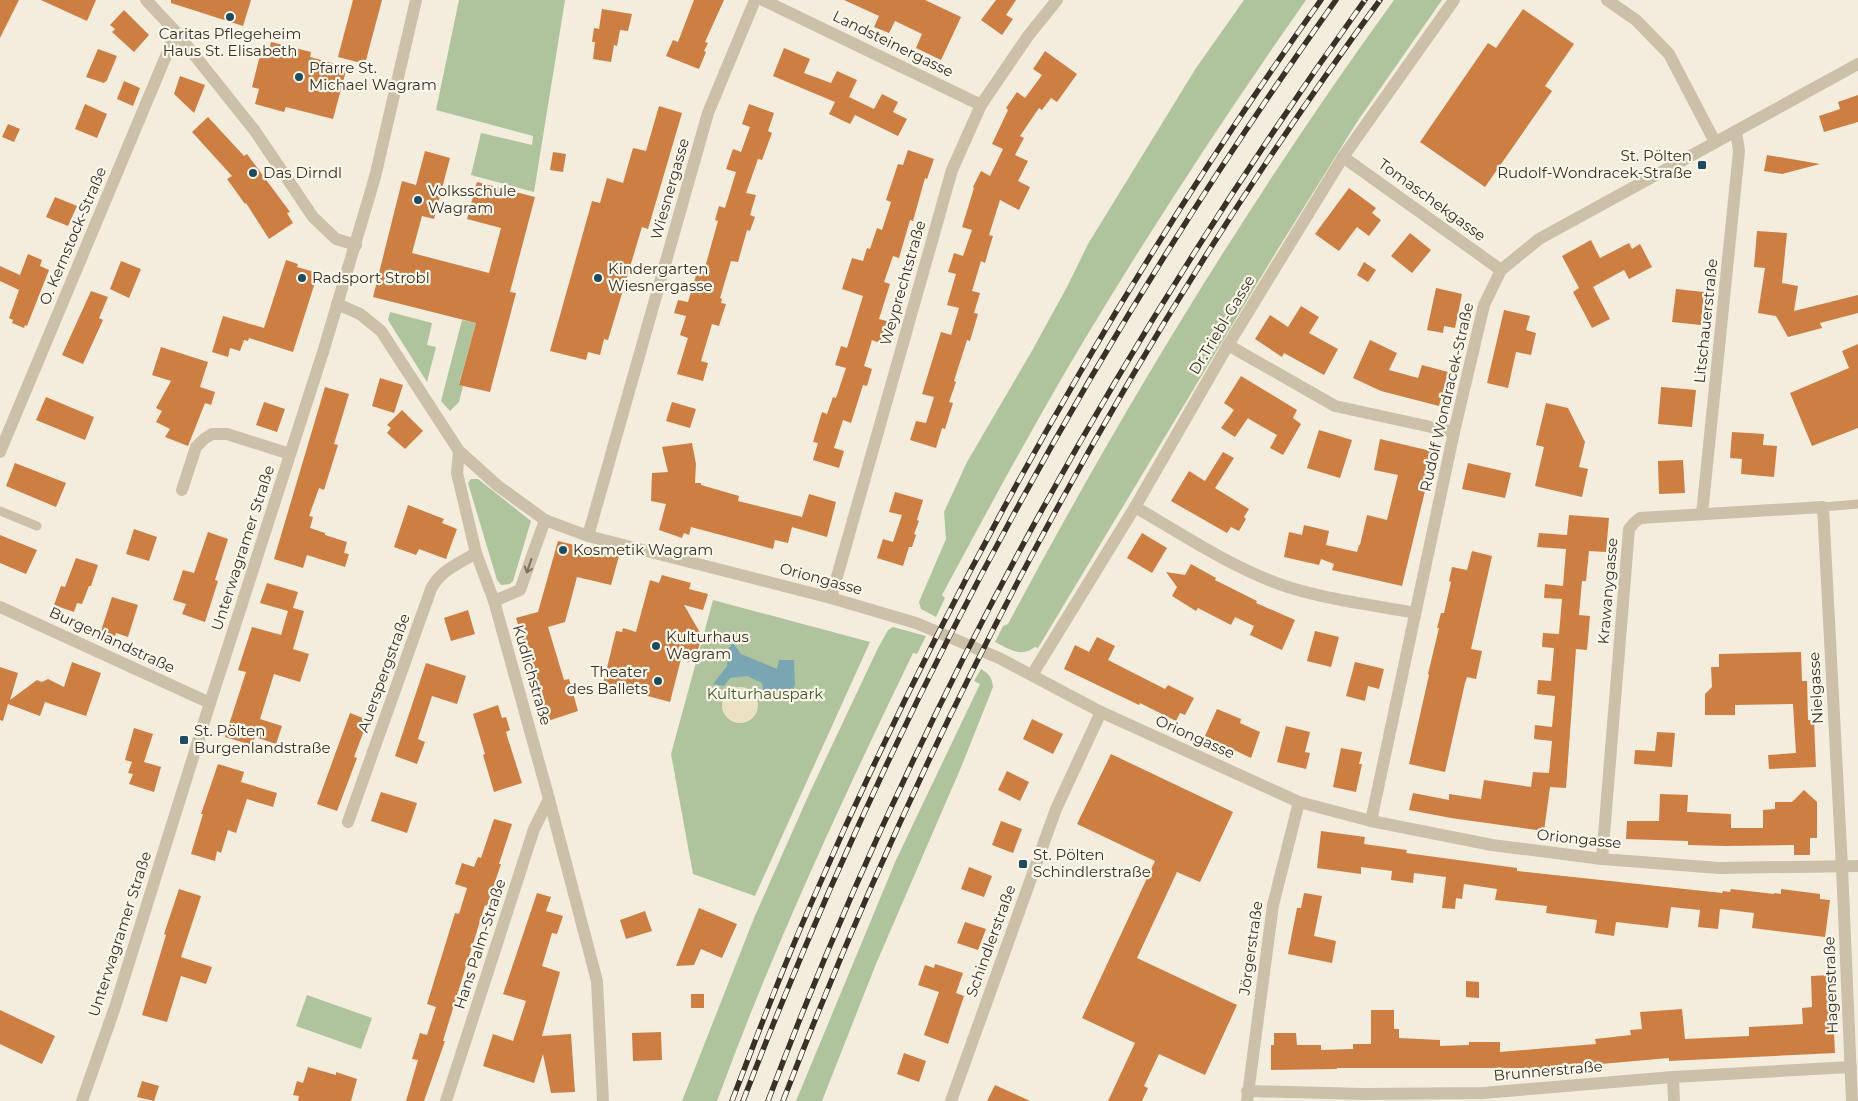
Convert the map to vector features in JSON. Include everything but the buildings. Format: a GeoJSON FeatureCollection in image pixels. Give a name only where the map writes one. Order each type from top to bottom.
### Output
{"type":"FeatureCollection","features":[{"type":"Feature","properties":{"kind":"street"},"geometry":{"type":"LineString","coordinates":[[146,0],[176,32],[254,131],[313,217],[336,239],[356,245]]}},
{"type":"Feature","properties":{"kind":"street","name":"Unterwagramer Straße"},"geometry":{"type":"LineString","coordinates":[[82,1101],[115,1007],[356,245],[375,177],[416,0]]}},
{"type":"Feature","properties":{"kind":"street","name":"Wiesnergasse"},"geometry":{"type":"LineString","coordinates":[[588,536],[708,113],[755,0]]}},
{"type":"Feature","properties":{"kind":"street","name":"Landsteinergasse"},"geometry":{"type":"LineString","coordinates":[[763,0],[981,105]]}},
{"type":"Feature","properties":{"kind":"street","name":"Weyprechtstraße"},"geometry":{"type":"LineString","coordinates":[[831,598],[952,170],[981,105],[1028,36],[1056,0]]}},
{"type":"Feature","properties":{"kind":"street","name":"Dr.Triebl-Gasse"},"geometry":{"type":"LineString","coordinates":[[1032,675],[1135,507],[1228,345],[1343,157],[1454,0]]}},
{"type":"Feature","properties":{"kind":"street"},"geometry":{"type":"LineString","coordinates":[[1607,0],[1636,20],[1670,54],[1715,142]]}},
{"type":"Feature","properties":{"kind":"street","name":"O. Kernstock-Straße"},"geometry":{"type":"LineString","coordinates":[[0,452],[176,32]]}},
{"type":"Feature","properties":{"kind":"street","name":"Rudolf Wondracek-Straße"},"geometry":{"type":"LineString","coordinates":[[1372,821],[1454,432],[1484,306],[1501,270],[1539,239],[1858,64]]}},
{"type":"Feature","properties":{"kind":"street","name":"Litschauerstraße"},"geometry":{"type":"LineString","coordinates":[[1702,514],[1740,151],[1736,132]]}},
{"type":"Feature","properties":{"kind":"street","name":"Tomaschekgasse"},"geometry":{"type":"LineString","coordinates":[[1343,157],[1501,270]]}},
{"type":"Feature","properties":{"kind":"street"},"geometry":{"type":"LineString","coordinates":[[338,304],[360,314],[381,331],[459,450]]}},
{"type":"Feature","properties":{"kind":"street"},"geometry":{"type":"LineString","coordinates":[[1228,345],[1335,406],[1454,432]]}},
{"type":"Feature","properties":{"kind":"street"},"geometry":{"type":"LineString","coordinates":[[182,490],[196,447],[204,438],[212,434],[227,434],[290,454]]}},
{"type":"Feature","properties":{"kind":"street","name":"Oriongasse"},"geometry":{"type":"LineString","coordinates":[[459,450],[498,486],[545,520],[588,536],[831,598],[916,623],[999,658],[1101,712],[1300,802],[1372,821],[1492,846],[1719,868],[1858,866]]}},
{"type":"Feature","properties":{"kind":"street","name":"Kudlichstraße"},"geometry":{"type":"LineString","coordinates":[[459,450],[457,473],[476,553],[494,601],[597,981],[603,1101]]}},
{"type":"Feature","properties":{"kind":"street"},"geometry":{"type":"LineString","coordinates":[[1135,507],[1250,572],[1287,587],[1320,596],[1415,613]]}},
{"type":"Feature","properties":{"kind":"street","name":"Krawanygasse"},"geometry":{"type":"LineString","coordinates":[[1602,858],[1630,529],[1640,518],[1823,507]]}},
{"type":"Feature","properties":{"kind":"street","name":"Nielgasse"},"geometry":{"type":"LineString","coordinates":[[1823,507],[1842,867]]}},
{"type":"Feature","properties":{"kind":"street"},"geometry":{"type":"LineString","coordinates":[[494,601],[520,590],[545,520]]}},
{"type":"Feature","properties":{"kind":"street","name":"Auerspergstraße"},"geometry":{"type":"LineString","coordinates":[[348,822],[431,589],[442,574],[476,553]]}},
{"type":"Feature","properties":{"kind":"street","name":"Burgenlandstraße"},"geometry":{"type":"LineString","coordinates":[[0,606],[210,704]]}},
{"type":"Feature","properties":{"kind":"street","name":"Schindlerstraße"},"geometry":{"type":"LineString","coordinates":[[951,1101],[1056,808],[1101,712]]}},
{"type":"Feature","properties":{"kind":"street","name":"Hans Palm-Straße"},"geometry":{"type":"LineString","coordinates":[[446,1101],[534,828],[549,799]]}},
{"type":"Feature","properties":{"kind":"street","name":"Jörgerstraße"},"geometry":{"type":"LineString","coordinates":[[1247,1096],[1273,905],[1300,802]]}},
{"type":"Feature","properties":{"kind":"street","name":"Hagenstraße"},"geometry":{"type":"LineString","coordinates":[[1842,867],[1852,1101]]}},
{"type":"Feature","properties":{"kind":"street","name":"Brunnerstraße"},"geometry":{"type":"LineString","coordinates":[[1247,1096],[1364,1094],[1483,1097],[1673,1077],[1850,1067]]}},
{"type":"Feature","properties":{"kind":"street"},"geometry":{"type":"LineString","coordinates":[[1673,1077],[1674,1101]]}},
{"type":"Feature","properties":{"kind":"lane","name":"Krawanygasse"},"geometry":{"type":"LineString","coordinates":[[1823,507],[1858,504]]}},
{"type":"Feature","properties":{"kind":"lane"},"geometry":{"type":"LineString","coordinates":[[0,511],[37,526]]}},
{"type":"Feature","properties":{"kind":"green space"},"geometry":{"type":"Polygon","coordinates":[[[459,0],[565,0],[534,192],[471,175],[481,133],[532,145],[533,136],[436,110],[459,0]]]}},
{"type":"Feature","properties":{"kind":"green space"},"geometry":{"type":"Polygon","coordinates":[[[1244,0],[1306,0],[1182,184],[1088,333],[942,595],[945,598],[936,617],[921,609],[919,602],[946,539],[944,512],[967,462],[1033,349],[1088,244],[1196,68],[1244,0]]]}},
{"type":"Feature","properties":{"kind":"green space"},"geometry":{"type":"Polygon","coordinates":[[[1394,0],[1442,0],[1357,122],[1273,257],[1038,648],[1035,647],[1025,652],[1020,652],[1010,650],[995,642],[1003,626],[1008,624],[1097,463],[1190,306],[1289,151],[1394,0]]]}},
{"type":"Feature","properties":{"kind":"green space"},"geometry":{"type":"Polygon","coordinates":[[[390,312],[432,323],[427,345],[436,347],[427,382],[388,320],[390,312]]]}},
{"type":"Feature","properties":{"kind":"green space"},"geometry":{"type":"Polygon","coordinates":[[[462,320],[476,323],[459,384],[463,386],[459,402],[450,411],[441,401],[462,320]]]}},
{"type":"Feature","properties":{"kind":"green space"},"geometry":{"type":"Polygon","coordinates":[[[471,479],[478,479],[531,521],[513,581],[510,584],[501,585],[497,580],[468,483],[471,479]]]}},
{"type":"Feature","properties":{"kind":"green space","name":"Kulturhauspark"},"geometry":{"type":"Polygon","coordinates":[[[713,600],[870,642],[755,896],[693,874],[671,754],[713,600]]]}},
{"type":"Feature","properties":{"kind":"green space"},"geometry":{"type":"Polygon","coordinates":[[[893,627],[926,636],[917,654],[913,653],[809,875],[761,987],[717,1101],[682,1101],[754,918],[810,792],[878,648],[888,630],[893,627]]]}},
{"type":"Feature","properties":{"kind":"green space"},"geometry":{"type":"Polygon","coordinates":[[[981,669],[990,676],[993,687],[962,765],[876,964],[822,1101],[796,1101],[896,860],[980,684],[974,681],[981,669]]]}},
{"type":"Feature","properties":{"kind":"green space"},"geometry":{"type":"Polygon","coordinates":[[[307,995],[372,1018],[361,1049],[296,1026],[307,995]]]}},
{"type":"Feature","properties":{"kind":"shaded area"},"geometry":{"type":"Polygon","coordinates":[[[740,687],[753,692],[758,705],[753,718],[740,723],[727,718],[722,705],[727,692],[740,687]]]}},
{"type":"Feature","properties":{"kind":"water"},"geometry":{"type":"Polygon","coordinates":[[[733,643],[741,654],[777,669],[779,660],[794,660],[795,685],[786,701],[764,697],[762,683],[747,676],[730,678],[724,686],[713,684],[727,666],[728,649],[733,643]]]}},
{"type":"Feature","properties":{"kind":"railway"},"geometry":{"type":"LineString","coordinates":[[732,1101],[792,948],[867,779],[923,663],[982,548],[1044,435],[1109,324],[1177,214],[1247,106],[1321,0]]}},
{"type":"Feature","properties":{"kind":"railway"},"geometry":{"type":"LineString","coordinates":[[743,1101],[802,955],[865,812],[932,670],[1005,531],[1081,395],[1162,260],[1247,129],[1336,0]]}},
{"type":"Feature","properties":{"kind":"railway"},"geometry":{"type":"LineString","coordinates":[[768,1101],[826,955],[889,811],[958,670],[1030,531],[1108,394],[1190,260],[1275,129],[1365,0]]}},
{"type":"Feature","properties":{"kind":"railway"},"geometry":{"type":"LineString","coordinates":[[783,1101],[842,955],[905,812],[973,670],[1045,531],[1122,394],[1203,260],[1289,128],[1380,0]]}},
{"type":"Feature","properties":{"kind":"place","name":"Caritas Pflegeheim Haus St. Elisabeth"},"geometry":{"type":"Point","coordinates":[230,17]}},
{"type":"Feature","properties":{"kind":"place","name":"Pfarre St. Michael Wagram"},"geometry":{"type":"Point","coordinates":[299,77]}},
{"type":"Feature","properties":{"kind":"place","name":"St. Pölten Rudolf-Wondracek-Straße"},"geometry":{"type":"Point","coordinates":[1702,165]}},
{"type":"Feature","properties":{"kind":"place","name":"Das Dirndl"},"geometry":{"type":"Point","coordinates":[253,173]}},
{"type":"Feature","properties":{"kind":"place","name":"Volksschule Wagram"},"geometry":{"type":"Point","coordinates":[418,200]}},
{"type":"Feature","properties":{"kind":"place","name":"Radsport Strobl"},"geometry":{"type":"Point","coordinates":[302,278]}},
{"type":"Feature","properties":{"kind":"place","name":"Kindergarten Wiesnergasse"},"geometry":{"type":"Point","coordinates":[598,278]}},
{"type":"Feature","properties":{"kind":"place","name":"Kosmetik Wagram"},"geometry":{"type":"Point","coordinates":[563,550]}},
{"type":"Feature","properties":{"kind":"place","name":"Kulturhaus Wagram"},"geometry":{"type":"Point","coordinates":[656,646]}},
{"type":"Feature","properties":{"kind":"place","name":"Theater des Ballets"},"geometry":{"type":"Point","coordinates":[658,681]}},
{"type":"Feature","properties":{"kind":"place","name":"St. Pölten Burgenlandstraße"},"geometry":{"type":"Point","coordinates":[184,740]}},
{"type":"Feature","properties":{"kind":"place","name":"St. Pölten Schindlerstraße"},"geometry":{"type":"Point","coordinates":[1023,864]}}]}
